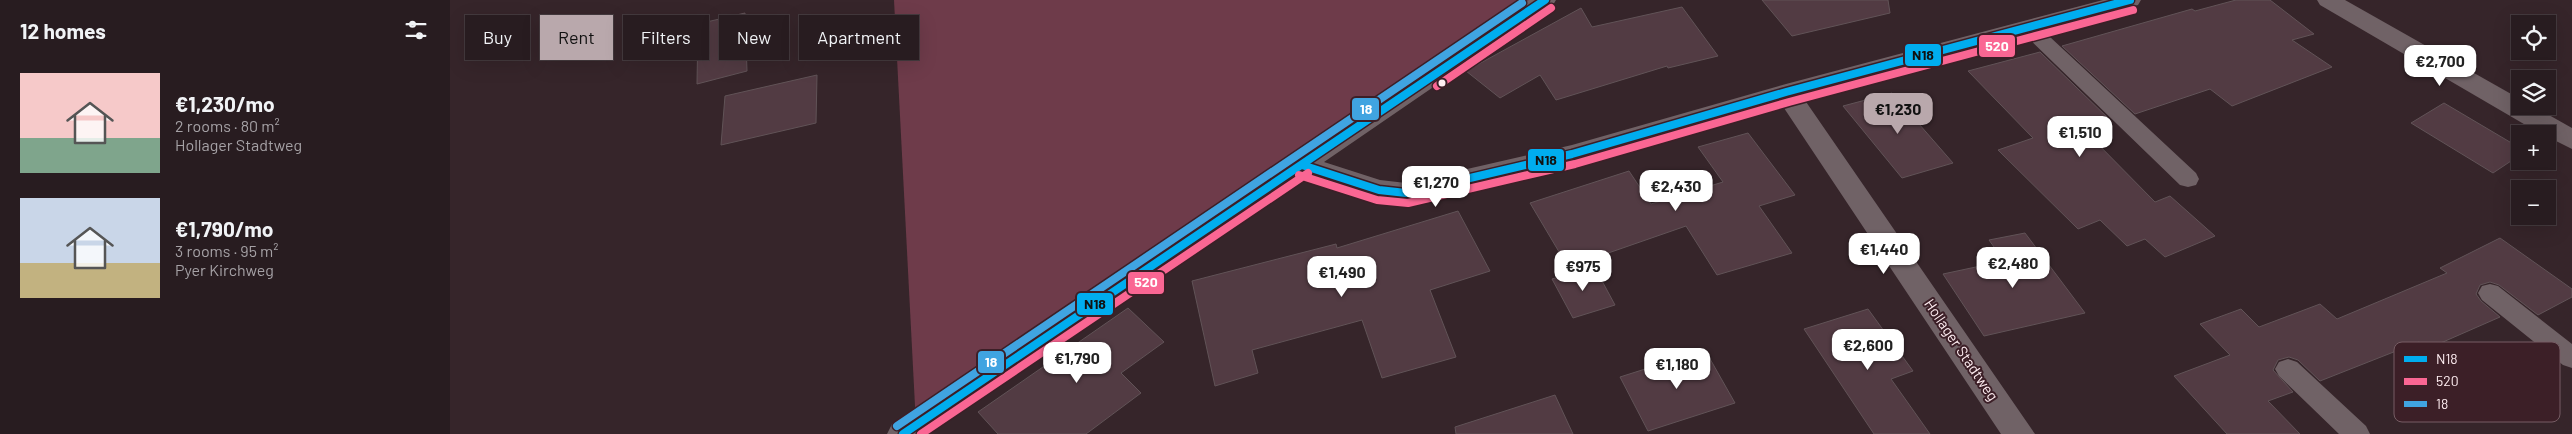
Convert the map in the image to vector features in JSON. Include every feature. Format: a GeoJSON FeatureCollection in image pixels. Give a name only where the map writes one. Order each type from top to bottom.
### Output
{"type":"FeatureCollection","features":[{"type":"Feature","properties":{"kind":"street"},"geometry":{"type":"LineString","coordinates":[[903,434],[1545,0]]}},
{"type":"Feature","properties":{"kind":"street"},"geometry":{"type":"LineString","coordinates":[[1302,165],[1379,190],[1406,193],[1468,180],[1572,154],[1786,92],[2130,0]]}},
{"type":"Feature","properties":{"kind":"street"},"geometry":{"type":"LineString","coordinates":[[2328,0],[2572,140]]}},
{"type":"Feature","properties":{"kind":"street","name":"Hollager Stadtweg"},"geometry":{"type":"LineString","coordinates":[[1786,92],[2018,434]]}},
{"type":"Feature","properties":{"kind":"lane"},"geometry":{"type":"LineString","coordinates":[[2028,27],[2188,179]]}},
{"type":"Feature","properties":{"kind":"lane"},"geometry":{"type":"LineString","coordinates":[[2490,293],[2552,342]]}},
{"type":"Feature","properties":{"kind":"lane"},"geometry":{"type":"LineString","coordinates":[[2560,348],[2572,358]]}},
{"type":"Feature","properties":{"kind":"lane"},"geometry":{"type":"LineString","coordinates":[[2288,369],[2357,434]]}},
{"type":"Feature","properties":{"kind":"shaded area"},"geometry":{"type":"Polygon","coordinates":[[[894,0],[1544,0],[916,425],[897,60],[919,60],[919,15],[895,15],[894,0]]]}},
{"type":"Feature","properties":{"kind":"building"},"geometry":{"type":"Polygon","coordinates":[[[1762,0],[1888,0],[1890,13],[1792,36],[1762,0]]]}},
{"type":"Feature","properties":{"kind":"building"},"geometry":{"type":"Polygon","coordinates":[[[2236,0],[2270,0],[2314,34],[2292,40],[2332,67],[2232,106],[2210,89],[2135,114],[2062,46],[2192,9],[2195,11],[2236,0]]]}},
{"type":"Feature","properties":{"kind":"building"},"geometry":{"type":"Polygon","coordinates":[[[1682,7],[1718,56],[1668,68],[1667,66],[1556,100],[1540,75],[1500,98],[1466,71],[1581,8],[1592,27],[1682,7]]]}},
{"type":"Feature","properties":{"kind":"building"},"geometry":{"type":"Polygon","coordinates":[[[719,19],[719,60],[747,60],[747,71],[697,84],[697,60],[709,60],[709,21],[719,19]]]}},
{"type":"Feature","properties":{"kind":"building"},"geometry":{"type":"Polygon","coordinates":[[[2040,52],[2111,121],[2084,130],[2155,202],[2170,196],[2215,236],[2165,257],[2145,239],[2127,246],[2100,220],[2078,229],[1998,150],[2033,138],[1968,71],[2040,52]]]}},
{"type":"Feature","properties":{"kind":"building"},"geometry":{"type":"Polygon","coordinates":[[[817,75],[816,123],[721,145],[725,96],[817,75]]]}},
{"type":"Feature","properties":{"kind":"building"},"geometry":{"type":"Polygon","coordinates":[[[1892,93],[1953,163],[1902,178],[1843,106],[1892,93]]]}},
{"type":"Feature","properties":{"kind":"building"},"geometry":{"type":"Polygon","coordinates":[[[2444,103],[2511,143],[2511,161],[2493,173],[2411,123],[2444,103]]]}},
{"type":"Feature","properties":{"kind":"building"},"geometry":{"type":"Polygon","coordinates":[[[1748,133],[1795,195],[1759,206],[1792,253],[1717,275],[1686,226],[1568,267],[1530,203],[1629,171],[1651,204],[1723,182],[1698,147],[1748,133]]]}},
{"type":"Feature","properties":{"kind":"building"},"geometry":{"type":"Polygon","coordinates":[[[1458,211],[1490,271],[1430,290],[1456,357],[1382,378],[1362,320],[1252,350],[1258,373],[1215,386],[1192,281],[1336,244],[1337,248],[1458,211]]]}},
{"type":"Feature","properties":{"kind":"building"},"geometry":{"type":"Polygon","coordinates":[[[2025,233],[2085,313],[1984,336],[1943,274],[2004,261],[1989,240],[2025,233]]]}},
{"type":"Feature","properties":{"kind":"building"},"geometry":{"type":"Polygon","coordinates":[[[2500,238],[2572,289],[2572,297],[2538,315],[2499,285],[2490,282],[2480,285],[2476,294],[2481,301],[2500,317],[2443,342],[2394,342],[2394,352],[2320,381],[2298,360],[2289,357],[2278,360],[2273,370],[2293,392],[2268,401],[2300,434],[2227,434],[2174,376],[2230,355],[2200,324],[2241,309],[2259,327],[2320,304],[2337,319],[2447,273],[2440,268],[2500,238]]]}},
{"type":"Feature","properties":{"kind":"building"},"geometry":{"type":"Polygon","coordinates":[[[1594,266],[1615,305],[1573,318],[1552,279],[1594,266]]]}},
{"type":"Feature","properties":{"kind":"building"},"geometry":{"type":"Polygon","coordinates":[[[1128,308],[1164,342],[1121,373],[1141,393],[1086,434],[998,434],[978,412],[1128,308]]]}},
{"type":"Feature","properties":{"kind":"building"},"geometry":{"type":"Polygon","coordinates":[[[1868,309],[1913,371],[1891,379],[1930,434],[1874,434],[1804,329],[1868,309]]]}},
{"type":"Feature","properties":{"kind":"building"},"geometry":{"type":"Polygon","coordinates":[[[1705,350],[1735,403],[1648,431],[1620,377],[1705,350]]]}},
{"type":"Feature","properties":{"kind":"building"},"geometry":{"type":"Polygon","coordinates":[[[1555,395],[1573,434],[1456,434],[1455,427],[1555,395]]]}},
{"type":"Feature","properties":{"kind":"transit line","name":"N18"},"geometry":{"type":"LineString","coordinates":[[903,434],[1545,0]]}},
{"type":"Feature","properties":{"kind":"transit line","name":"N18"},"geometry":{"type":"LineString","coordinates":[[1302,165],[1379,190],[1406,193],[1572,154],[1786,92],[2130,0]]}},
{"type":"Feature","properties":{"kind":"transit line","name":"18"},"geometry":{"type":"LineString","coordinates":[[897,426],[1522,3]]}},
{"type":"Feature","properties":{"kind":"transit line","name":"520"},"geometry":{"type":"LineString","coordinates":[[1437,86],[1551,8]]}},
{"type":"Feature","properties":{"kind":"transit line","name":"520"},"geometry":{"type":"LineString","coordinates":[[1299,175],[1377,200],[1408,203],[1575,164],[1789,102],[2133,10]]}},
{"type":"Feature","properties":{"kind":"transit line","name":"520"},"geometry":{"type":"LineString","coordinates":[[921,434],[1308,173]]}}]}
